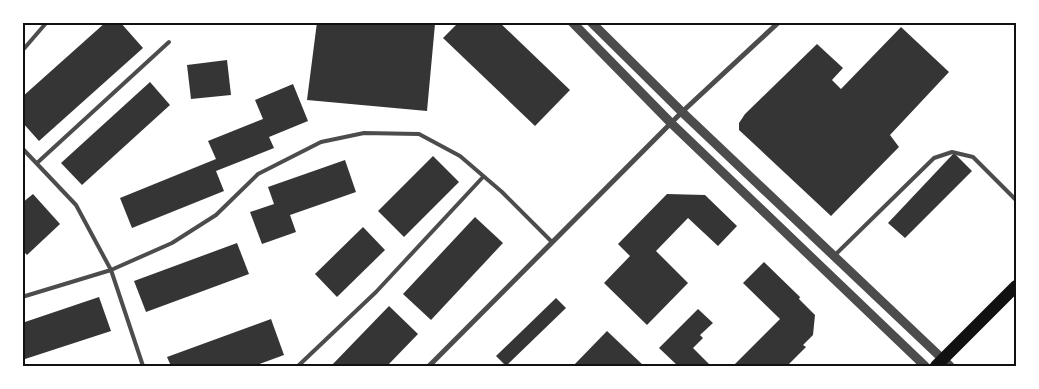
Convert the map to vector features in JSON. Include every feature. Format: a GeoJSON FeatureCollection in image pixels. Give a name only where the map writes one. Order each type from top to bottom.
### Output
{"type":"FeatureCollection","features":[{"type":"Feature","properties":{"kind":"main road"},"geometry":{"type":"LineString","coordinates":[[943,364],[1016,286]]}},
{"type":"Feature","properties":{"kind":"street"},"geometry":{"type":"LineString","coordinates":[[572,22],[671,123],[925,366]]}},
{"type":"Feature","properties":{"kind":"street"},"geometry":{"type":"LineString","coordinates":[[592,22],[682,112],[943,364]]}},
{"type":"Feature","properties":{"kind":"street"},"geometry":{"type":"LineString","coordinates":[[429,366],[682,112],[778,22]]}},
{"type":"Feature","properties":{"kind":"street"},"geometry":{"type":"LineString","coordinates":[[822,268],[833,257]]}},
{"type":"Feature","properties":{"kind":"lane"},"geometry":{"type":"LineString","coordinates":[[22,51],[48,22]]}},
{"type":"Feature","properties":{"kind":"lane"},"geometry":{"type":"LineString","coordinates":[[38,164],[169,42]]}},
{"type":"Feature","properties":{"kind":"lane"},"geometry":{"type":"LineString","coordinates":[[22,297],[111,270],[172,243],[216,215],[258,174],[321,142],[364,133],[419,134],[460,156],[502,192],[552,242]]}},
{"type":"Feature","properties":{"kind":"lane"},"geometry":{"type":"LineString","coordinates":[[22,148],[76,205],[111,270],[143,366]]}},
{"type":"Feature","properties":{"kind":"lane"},"geometry":{"type":"LineString","coordinates":[[833,257],[934,158],[952,152],[973,157],[1016,200]]}},
{"type":"Feature","properties":{"kind":"lane"},"geometry":{"type":"LineString","coordinates":[[298,366],[376,292],[483,177]]}},
{"type":"Feature","properties":{"kind":"building"},"geometry":{"type":"Polygon","coordinates":[[[106,22],[120,22],[143,48],[39,141],[22,122],[22,97],[106,22]]]}},
{"type":"Feature","properties":{"kind":"building"},"geometry":{"type":"Polygon","coordinates":[[[317,22],[437,22],[435,24],[427,111],[307,100],[317,22]]]}},
{"type":"Feature","properties":{"kind":"building"},"geometry":{"type":"Polygon","coordinates":[[[459,22],[499,22],[570,90],[535,126],[443,38],[459,22]]]}},
{"type":"Feature","properties":{"kind":"building"},"geometry":{"type":"Polygon","coordinates":[[[901,27],[949,72],[890,135],[899,147],[831,216],[739,130],[739,123],[745,114],[817,44],[843,68],[832,80],[841,89],[901,27]]]}},
{"type":"Feature","properties":{"kind":"building"},"geometry":{"type":"Polygon","coordinates":[[[227,60],[231,95],[191,99],[187,65],[227,60]]]}},
{"type":"Feature","properties":{"kind":"building"},"geometry":{"type":"Polygon","coordinates":[[[150,82],[170,105],[82,185],[61,163],[150,82]]]}},
{"type":"Feature","properties":{"kind":"building"},"geometry":{"type":"Polygon","coordinates":[[[293,84],[308,121],[269,137],[274,148],[216,171],[224,191],[132,228],[120,198],[216,159],[208,141],[263,119],[255,100],[293,84]]]}},
{"type":"Feature","properties":{"kind":"building"},"geometry":{"type":"Polygon","coordinates":[[[954,153],[972,171],[905,238],[888,223],[954,153]]]}},
{"type":"Feature","properties":{"kind":"building"},"geometry":{"type":"Polygon","coordinates":[[[433,156],[459,182],[404,237],[378,211],[433,156]]]}},
{"type":"Feature","properties":{"kind":"building"},"geometry":{"type":"Polygon","coordinates":[[[345,160],[356,192],[290,215],[296,232],[262,244],[250,212],[274,204],[268,187],[345,160]]]}},
{"type":"Feature","properties":{"kind":"building"},"geometry":{"type":"Polygon","coordinates":[[[33,194],[60,224],[27,255],[22,250],[22,203],[33,194]]]}},
{"type":"Feature","properties":{"kind":"building"},"geometry":{"type":"Polygon","coordinates":[[[667,194],[705,195],[737,226],[718,246],[688,218],[656,251],[688,283],[647,325],[604,283],[630,256],[618,244],[667,194]]]}},
{"type":"Feature","properties":{"kind":"building"},"geometry":{"type":"Polygon","coordinates":[[[475,217],[503,243],[431,320],[403,294],[475,217]]]}},
{"type":"Feature","properties":{"kind":"building"},"geometry":{"type":"Polygon","coordinates":[[[363,227],[385,250],[337,297],[315,274],[363,227]]]}},
{"type":"Feature","properties":{"kind":"building"},"geometry":{"type":"Polygon","coordinates":[[[237,243],[249,274],[146,312],[134,281],[237,243]]]}},
{"type":"Feature","properties":{"kind":"building"},"geometry":{"type":"Polygon","coordinates":[[[764,262],[800,297],[799,299],[815,315],[813,335],[803,345],[806,347],[787,366],[733,366],[780,319],[743,283],[764,262]]]}},
{"type":"Feature","properties":{"kind":"building"},"geometry":{"type":"Polygon","coordinates":[[[99,297],[111,331],[22,360],[22,323],[99,297]]]}},
{"type":"Feature","properties":{"kind":"building"},"geometry":{"type":"Polygon","coordinates":[[[556,298],[566,308],[506,366],[496,356],[556,298]]]}},
{"type":"Feature","properties":{"kind":"building"},"geometry":{"type":"Polygon","coordinates":[[[389,306],[418,334],[387,366],[331,366],[389,306]]]}},
{"type":"Feature","properties":{"kind":"building"},"geometry":{"type":"Polygon","coordinates":[[[698,309],[713,323],[700,335],[703,338],[693,348],[711,366],[678,366],[659,348],[698,309]]]}},
{"type":"Feature","properties":{"kind":"building"},"geometry":{"type":"Polygon","coordinates":[[[271,319],[284,355],[254,366],[171,366],[167,357],[271,319]]]}},
{"type":"Feature","properties":{"kind":"building"},"geometry":{"type":"Polygon","coordinates":[[[607,331],[644,366],[573,366],[607,331]]]}}]}
